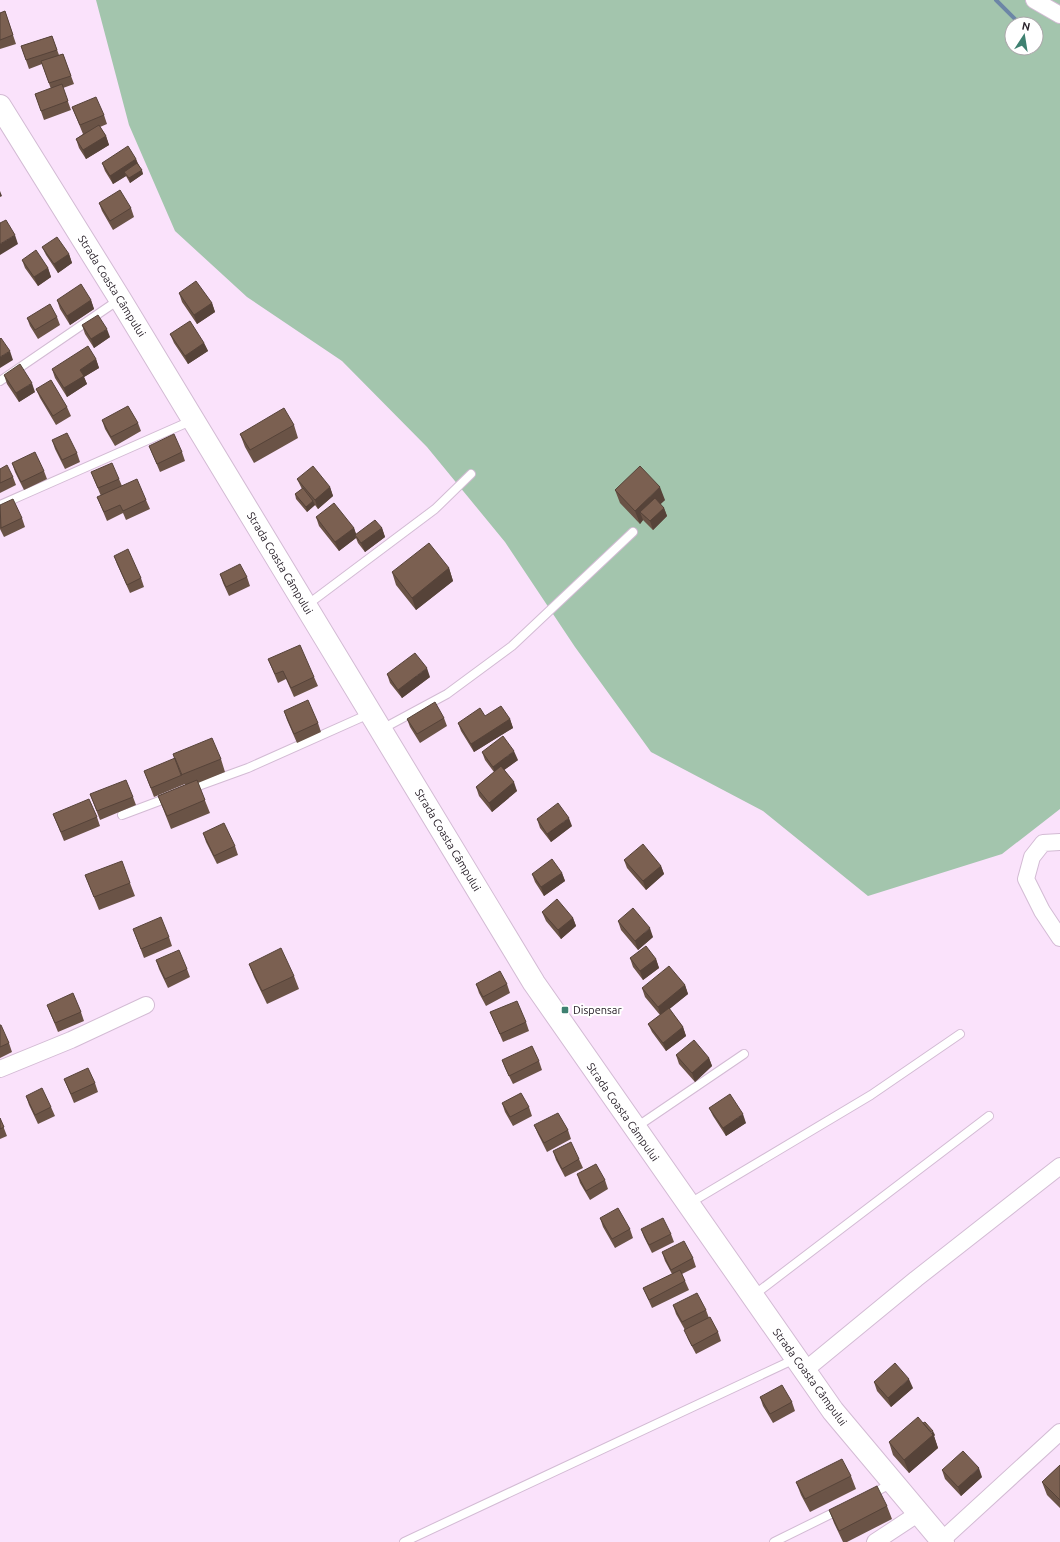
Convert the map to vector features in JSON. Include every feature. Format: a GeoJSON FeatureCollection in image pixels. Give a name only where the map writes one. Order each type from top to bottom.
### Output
{"type":"FeatureCollection","features":[{"type":"Feature","properties":{"kind":"street"},"geometry":{"type":"LineString","coordinates":[[1034,0],[1060,15]]}},
{"type":"Feature","properties":{"kind":"street","name":"Strada Coasta Câmpului"},"geometry":{"type":"LineString","coordinates":[[0,106],[194,420],[534,983],[687,1205],[833,1412],[942,1541]]}},
{"type":"Feature","properties":{"kind":"street"},"geometry":{"type":"LineString","coordinates":[[1060,842],[1042,843],[1032,857],[1026,879],[1042,911],[1060,938]]}},
{"type":"Feature","properties":{"kind":"street"},"geometry":{"type":"LineString","coordinates":[[0,1069],[70,1040],[146,1005]]}},
{"type":"Feature","properties":{"kind":"street"},"geometry":{"type":"LineString","coordinates":[[799,1365],[916,1279],[1060,1166]]}},
{"type":"Feature","properties":{"kind":"street"},"geometry":{"type":"LineString","coordinates":[[942,1541],[1060,1432]]}},
{"type":"Feature","properties":{"kind":"street"},"geometry":{"type":"LineString","coordinates":[[875,1542],[919,1513]]}},
{"type":"Feature","properties":{"kind":"lane"},"geometry":{"type":"LineString","coordinates":[[0,381],[120,299]]}},
{"type":"Feature","properties":{"kind":"lane"},"geometry":{"type":"LineString","coordinates":[[0,505],[194,420]]}},
{"type":"Feature","properties":{"kind":"lane"},"geometry":{"type":"LineString","coordinates":[[307,606],[434,509],[471,474]]}},
{"type":"Feature","properties":{"kind":"lane"},"geometry":{"type":"LineString","coordinates":[[122,815],[447,694],[512,646],[633,532]]}},
{"type":"Feature","properties":{"kind":"lane"},"geometry":{"type":"LineString","coordinates":[[687,1205],[871,1095],[960,1034]]}},
{"type":"Feature","properties":{"kind":"lane"},"geometry":{"type":"LineString","coordinates":[[635,1129],[744,1054]]}},
{"type":"Feature","properties":{"kind":"lane"},"geometry":{"type":"LineString","coordinates":[[752,1297],[989,1116]]}},
{"type":"Feature","properties":{"kind":"lane"},"geometry":{"type":"LineString","coordinates":[[404,1542],[799,1365]]}},
{"type":"Feature","properties":{"kind":"lane"},"geometry":{"type":"LineString","coordinates":[[858,1500],[893,1483]]}},
{"type":"Feature","properties":{"kind":"lane"},"geometry":{"type":"LineString","coordinates":[[774,1542],[844,1507]]}},
{"type":"Feature","properties":{"kind":"green space"},"geometry":{"type":"Polygon","coordinates":[[[96,0],[1060,0],[1060,809],[1002,854],[868,896],[763,811],[651,752],[575,647],[505,542],[427,447],[342,361],[247,297],[175,231],[129,125],[96,0]]]}},
{"type":"Feature","properties":{"kind":"building"},"geometry":{"type":"Polygon","coordinates":[[[5,11],[13,35],[0,40],[0,13],[5,11]]]}},
{"type":"Feature","properties":{"kind":"building"},"geometry":{"type":"Polygon","coordinates":[[[52,36],[57,50],[26,60],[21,46],[52,36]]]}},
{"type":"Feature","properties":{"kind":"building"},"geometry":{"type":"Polygon","coordinates":[[[63,54],[71,76],[49,83],[41,61],[63,54]]]}},
{"type":"Feature","properties":{"kind":"building"},"geometry":{"type":"Polygon","coordinates":[[[62,84],[68,101],[41,111],[35,94],[62,84]]]}},
{"type":"Feature","properties":{"kind":"building"},"geometry":{"type":"Polygon","coordinates":[[[96,97],[104,115],[80,125],[72,107],[96,97]]]}},
{"type":"Feature","properties":{"kind":"building"},"geometry":{"type":"Polygon","coordinates":[[[99,125],[106,136],[83,150],[76,139],[99,125]]]}},
{"type":"Feature","properties":{"kind":"building"},"geometry":{"type":"Polygon","coordinates":[[[128,146],[136,159],[110,176],[102,163],[128,146]]]}},
{"type":"Feature","properties":{"kind":"building"},"geometry":{"type":"Polygon","coordinates":[[[137,163],[142,170],[129,178],[124,172],[137,163]]]}},
{"type":"Feature","properties":{"kind":"building"},"geometry":{"type":"Polygon","coordinates":[[[120,190],[131,208],[110,221],[99,203],[120,190]]]}},
{"type":"Feature","properties":{"kind":"building"},"geometry":{"type":"Polygon","coordinates":[[[6,220],[15,235],[0,244],[0,223],[6,220]]]}},
{"type":"Feature","properties":{"kind":"building"},"geometry":{"type":"Polygon","coordinates":[[[57,237],[69,254],[54,264],[42,247],[57,237]]]}},
{"type":"Feature","properties":{"kind":"building"},"geometry":{"type":"Polygon","coordinates":[[[36,250],[48,268],[34,277],[22,260],[36,250]]]}},
{"type":"Feature","properties":{"kind":"building"},"geometry":{"type":"Polygon","coordinates":[[[196,281],[212,303],[194,315],[179,293],[196,281]]]}},
{"type":"Feature","properties":{"kind":"building"},"geometry":{"type":"Polygon","coordinates":[[[81,284],[91,300],[67,316],[57,300],[81,284]]]}},
{"type":"Feature","properties":{"kind":"building"},"geometry":{"type":"Polygon","coordinates":[[[50,304],[57,317],[35,330],[27,318],[50,304]]]}},
{"type":"Feature","properties":{"kind":"building"},"geometry":{"type":"Polygon","coordinates":[[[98,315],[107,329],[91,339],[82,325],[98,315]]]}},
{"type":"Feature","properties":{"kind":"building"},"geometry":{"type":"Polygon","coordinates":[[[190,321],[204,343],[185,356],[170,334],[190,321]]]}},
{"type":"Feature","properties":{"kind":"building"},"geometry":{"type":"Polygon","coordinates":[[[1,338],[10,351],[0,357],[0,339],[1,338]]]}},
{"type":"Feature","properties":{"kind":"building"},"geometry":{"type":"Polygon","coordinates":[[[88,346],[96,359],[80,370],[84,376],[64,388],[52,369],[88,346]]]}},
{"type":"Feature","properties":{"kind":"building"},"geometry":{"type":"Polygon","coordinates":[[[20,364],[32,383],[16,393],[4,375],[20,364]]]}},
{"type":"Feature","properties":{"kind":"building"},"geometry":{"type":"Polygon","coordinates":[[[51,380],[67,407],[53,416],[36,389],[51,380]]]}},
{"type":"Feature","properties":{"kind":"building"},"geometry":{"type":"Polygon","coordinates":[[[128,406],[138,423],[111,437],[102,420],[128,406]]]}},
{"type":"Feature","properties":{"kind":"building"},"geometry":{"type":"Polygon","coordinates":[[[284,408],[294,425],[250,450],[240,434],[284,408]]]}},
{"type":"Feature","properties":{"kind":"building"},"geometry":{"type":"Polygon","coordinates":[[[67,433],[77,453],[62,460],[52,440],[67,433]]]}},
{"type":"Feature","properties":{"kind":"building"},"geometry":{"type":"Polygon","coordinates":[[[174,434],[182,452],[157,464],[149,446],[174,434]]]}},
{"type":"Feature","properties":{"kind":"building"},"geometry":{"type":"Polygon","coordinates":[[[35,452],[44,471],[21,482],[12,463],[35,452]]]}},
{"type":"Feature","properties":{"kind":"building"},"geometry":{"type":"Polygon","coordinates":[[[112,463],[119,479],[98,488],[91,472],[112,463]]]}},
{"type":"Feature","properties":{"kind":"building"},"geometry":{"type":"Polygon","coordinates":[[[7,465],[13,477],[0,483],[0,469],[7,465]]]}},
{"type":"Feature","properties":{"kind":"building"},"geometry":{"type":"Polygon","coordinates":[[[313,466],[330,487],[315,500],[297,479],[313,466]]]}},
{"type":"Feature","properties":{"kind":"building"},"geometry":{"type":"Polygon","coordinates":[[[640,466],[660,487],[635,511],[615,490],[640,466]]]}},
{"type":"Feature","properties":{"kind":"building"},"geometry":{"type":"Polygon","coordinates":[[[137,479],[146,500],[123,511],[120,505],[104,512],[97,497],[137,479]]]}},
{"type":"Feature","properties":{"kind":"building"},"geometry":{"type":"Polygon","coordinates":[[[303,488],[313,501],[306,507],[295,494],[303,488]]]}},
{"type":"Feature","properties":{"kind":"building"},"geometry":{"type":"Polygon","coordinates":[[[655,498],[664,508],[650,521],[640,512],[655,498]]]}},
{"type":"Feature","properties":{"kind":"building"},"geometry":{"type":"Polygon","coordinates":[[[13,499],[22,518],[1,528],[0,505],[13,499]]]}},
{"type":"Feature","properties":{"kind":"building"},"geometry":{"type":"Polygon","coordinates":[[[334,503],[354,528],[335,542],[316,517],[334,503]]]}},
{"type":"Feature","properties":{"kind":"building"},"geometry":{"type":"Polygon","coordinates":[[[375,520],[382,528],[361,543],[355,535],[375,520]]]}},
{"type":"Feature","properties":{"kind":"building"},"geometry":{"type":"Polygon","coordinates":[[[429,543],[449,568],[412,598],[392,572],[429,543]]]}},
{"type":"Feature","properties":{"kind":"building"},"geometry":{"type":"Polygon","coordinates":[[[128,549],[141,578],[127,585],[114,556],[128,549]]]}},
{"type":"Feature","properties":{"kind":"building"},"geometry":{"type":"Polygon","coordinates":[[[240,564],[247,577],[226,587],[220,574],[240,564]]]}},
{"type":"Feature","properties":{"kind":"building"},"geometry":{"type":"Polygon","coordinates":[[[300,645],[314,677],[291,688],[283,671],[275,674],[268,659],[300,645]]]}},
{"type":"Feature","properties":{"kind":"building"},"geometry":{"type":"Polygon","coordinates":[[[415,653],[427,668],[398,690],[387,674],[415,653]]]}},
{"type":"Feature","properties":{"kind":"building"},"geometry":{"type":"Polygon","coordinates":[[[308,700],[318,723],[294,734],[284,711],[308,700]]]}},
{"type":"Feature","properties":{"kind":"building"},"geometry":{"type":"Polygon","coordinates":[[[435,702],[444,718],[417,734],[407,719],[435,702]]]}},
{"type":"Feature","properties":{"kind":"building"},"geometry":{"type":"Polygon","coordinates":[[[501,706],[510,719],[471,744],[458,723],[480,708],[485,716],[501,706]]]}},
{"type":"Feature","properties":{"kind":"building"},"geometry":{"type":"Polygon","coordinates":[[[503,736],[514,751],[493,767],[482,752],[503,736]]]}},
{"type":"Feature","properties":{"kind":"building"},"geometry":{"type":"Polygon","coordinates":[[[212,738],[221,759],[181,775],[173,754],[212,738]]]}},
{"type":"Feature","properties":{"kind":"building"},"geometry":{"type":"Polygon","coordinates":[[[175,758],[182,775],[151,788],[144,771],[175,758]]]}},
{"type":"Feature","properties":{"kind":"building"},"geometry":{"type":"Polygon","coordinates":[[[501,766],[514,782],[489,803],[476,787],[501,766]]]}},
{"type":"Feature","properties":{"kind":"building"},"geometry":{"type":"Polygon","coordinates":[[[126,780],[133,797],[97,811],[90,794],[126,780]]]}},
{"type":"Feature","properties":{"kind":"building"},"geometry":{"type":"Polygon","coordinates":[[[197,780],[205,800],[167,816],[158,796],[197,780]]]}},
{"type":"Feature","properties":{"kind":"building"},"geometry":{"type":"Polygon","coordinates":[[[89,799],[97,817],[61,832],[53,814],[89,799]]]}},
{"type":"Feature","properties":{"kind":"building"},"geometry":{"type":"Polygon","coordinates":[[[558,803],[569,818],[547,834],[537,819],[558,803]]]}},
{"type":"Feature","properties":{"kind":"building"},"geometry":{"type":"Polygon","coordinates":[[[224,823],[235,846],[214,856],[203,833],[224,823]]]}},
{"type":"Feature","properties":{"kind":"building"},"geometry":{"type":"Polygon","coordinates":[[[643,844],[661,866],[643,881],[624,860],[643,844]]]}},
{"type":"Feature","properties":{"kind":"building"},"geometry":{"type":"Polygon","coordinates":[[[552,859],[562,873],[541,887],[532,874],[552,859]]]}},
{"type":"Feature","properties":{"kind":"building"},"geometry":{"type":"Polygon","coordinates":[[[122,861],[130,883],[94,897],[85,875],[122,861]]]}},
{"type":"Feature","properties":{"kind":"building"},"geometry":{"type":"Polygon","coordinates":[[[557,899],[573,918],[558,930],[542,912],[557,899]]]}},
{"type":"Feature","properties":{"kind":"building"},"geometry":{"type":"Polygon","coordinates":[[[633,908],[650,928],[635,941],[618,921],[633,908]]]}},
{"type":"Feature","properties":{"kind":"building"},"geometry":{"type":"Polygon","coordinates":[[[161,917],[169,937],[141,949],[133,929],[161,917]]]}},
{"type":"Feature","properties":{"kind":"building"},"geometry":{"type":"Polygon","coordinates":[[[646,946],[656,959],[640,971],[630,958],[646,946]]]}},
{"type":"Feature","properties":{"kind":"building"},"geometry":{"type":"Polygon","coordinates":[[[281,948],[294,976],[262,991],[249,964],[281,948]]]}},
{"type":"Feature","properties":{"kind":"building"},"geometry":{"type":"Polygon","coordinates":[[[179,950],[187,969],[165,979],[156,960],[179,950]]]}},
{"type":"Feature","properties":{"kind":"building"},"geometry":{"type":"Polygon","coordinates":[[[669,966],[685,985],[658,1007],[642,988],[669,966]]]}},
{"type":"Feature","properties":{"kind":"building"},"geometry":{"type":"Polygon","coordinates":[[[500,971],[507,984],[483,997],[476,984],[500,971]]]}},
{"type":"Feature","properties":{"kind":"building"},"geometry":{"type":"Polygon","coordinates":[[[73,993],[81,1012],[55,1023],[47,1005],[73,993]]]}},
{"type":"Feature","properties":{"kind":"building"},"geometry":{"type":"Polygon","coordinates":[[[517,1001],[526,1022],[500,1034],[490,1012],[517,1001]]]}},
{"type":"Feature","properties":{"kind":"building"},"geometry":{"type":"Polygon","coordinates":[[[669,1008],[683,1027],[663,1043],[648,1024],[669,1008]]]}},
{"type":"Feature","properties":{"kind":"building"},"geometry":{"type":"Polygon","coordinates":[[[0,1025],[9,1043],[0,1047],[0,1025]]]}},
{"type":"Feature","properties":{"kind":"building"},"geometry":{"type":"Polygon","coordinates":[[[694,1040],[709,1058],[692,1073],[676,1055],[694,1040]]]}},
{"type":"Feature","properties":{"kind":"building"},"geometry":{"type":"Polygon","coordinates":[[[532,1046],[539,1061],[509,1076],[502,1060],[532,1046]]]}},
{"type":"Feature","properties":{"kind":"building"},"geometry":{"type":"Polygon","coordinates":[[[88,1068],[95,1083],[71,1094],[64,1079],[88,1068]]]}},
{"type":"Feature","properties":{"kind":"building"},"geometry":{"type":"Polygon","coordinates":[[[42,1088],[51,1107],[35,1115],[26,1096],[42,1088]]]}},
{"type":"Feature","properties":{"kind":"building"},"geometry":{"type":"Polygon","coordinates":[[[521,1093],[529,1107],[510,1117],[502,1103],[521,1093]]]}},
{"type":"Feature","properties":{"kind":"building"},"geometry":{"type":"Polygon","coordinates":[[[730,1094],[743,1114],[723,1128],[709,1108],[730,1094]]]}},
{"type":"Feature","properties":{"kind":"building"},"geometry":{"type":"Polygon","coordinates":[[[558,1113],[568,1130],[544,1143],[534,1125],[558,1113]]]}},
{"type":"Feature","properties":{"kind":"building"},"geometry":{"type":"Polygon","coordinates":[[[0,1118],[4,1127],[0,1129],[0,1118]]]}},
{"type":"Feature","properties":{"kind":"building"},"geometry":{"type":"Polygon","coordinates":[[[571,1142],[579,1159],[562,1169],[553,1151],[571,1142]]]}},
{"type":"Feature","properties":{"kind":"building"},"geometry":{"type":"Polygon","coordinates":[[[596,1164],[605,1180],[586,1191],[577,1174],[596,1164]]]}},
{"type":"Feature","properties":{"kind":"building"},"geometry":{"type":"Polygon","coordinates":[[[618,1208],[630,1229],[612,1239],[600,1218],[618,1208]]]}},
{"type":"Feature","properties":{"kind":"building"},"geometry":{"type":"Polygon","coordinates":[[[663,1218],[671,1234],[649,1245],[641,1229],[663,1218]]]}},
{"type":"Feature","properties":{"kind":"building"},"geometry":{"type":"Polygon","coordinates":[[[684,1241],[693,1258],[671,1270],[662,1252],[684,1241]]]}},
{"type":"Feature","properties":{"kind":"building"},"geometry":{"type":"Polygon","coordinates":[[[680,1270],[685,1281],[649,1300],[643,1288],[680,1270]]]}},
{"type":"Feature","properties":{"kind":"building"},"geometry":{"type":"Polygon","coordinates":[[[697,1293],[706,1310],[682,1322],[673,1305],[697,1293]]]}},
{"type":"Feature","properties":{"kind":"building"},"geometry":{"type":"Polygon","coordinates":[[[710,1317],[718,1332],[692,1346],[684,1330],[710,1317]]]}},
{"type":"Feature","properties":{"kind":"building"},"geometry":{"type":"Polygon","coordinates":[[[895,1363],[909,1379],[888,1398],[874,1382],[895,1363]]]}},
{"type":"Feature","properties":{"kind":"building"},"geometry":{"type":"Polygon","coordinates":[[[782,1385],[792,1402],[770,1414],[760,1397],[782,1385]]]}},
{"type":"Feature","properties":{"kind":"building"},"geometry":{"type":"Polygon","coordinates":[[[918,1417],[933,1435],[904,1460],[889,1442],[918,1417]]]}},
{"type":"Feature","properties":{"kind":"building"},"geometry":{"type":"Polygon","coordinates":[[[925,1422],[933,1431],[931,1432],[923,1423],[925,1422]]]}},
{"type":"Feature","properties":{"kind":"building"},"geometry":{"type":"Polygon","coordinates":[[[963,1451],[979,1468],[958,1487],[942,1470],[963,1451]]]}},
{"type":"Feature","properties":{"kind":"building"},"geometry":{"type":"Polygon","coordinates":[[[842,1459],[851,1476],[805,1499],[796,1482],[842,1459]]]}},
{"type":"Feature","properties":{"kind":"building"},"geometry":{"type":"Polygon","coordinates":[[[1060,1465],[1060,1500],[1042,1482],[1060,1465]]]}},
{"type":"Feature","properties":{"kind":"building"},"geometry":{"type":"Polygon","coordinates":[[[877,1486],[887,1506],[839,1531],[829,1510],[877,1486]]]}},
{"type":"Feature","properties":{"kind":"waterway"},"geometry":{"type":"LineString","coordinates":[[996,0],[1012,16]]}},
{"type":"Feature","properties":{"kind":"place","name":"Dispensar"},"geometry":{"type":"Point","coordinates":[565,1010]}}]}
